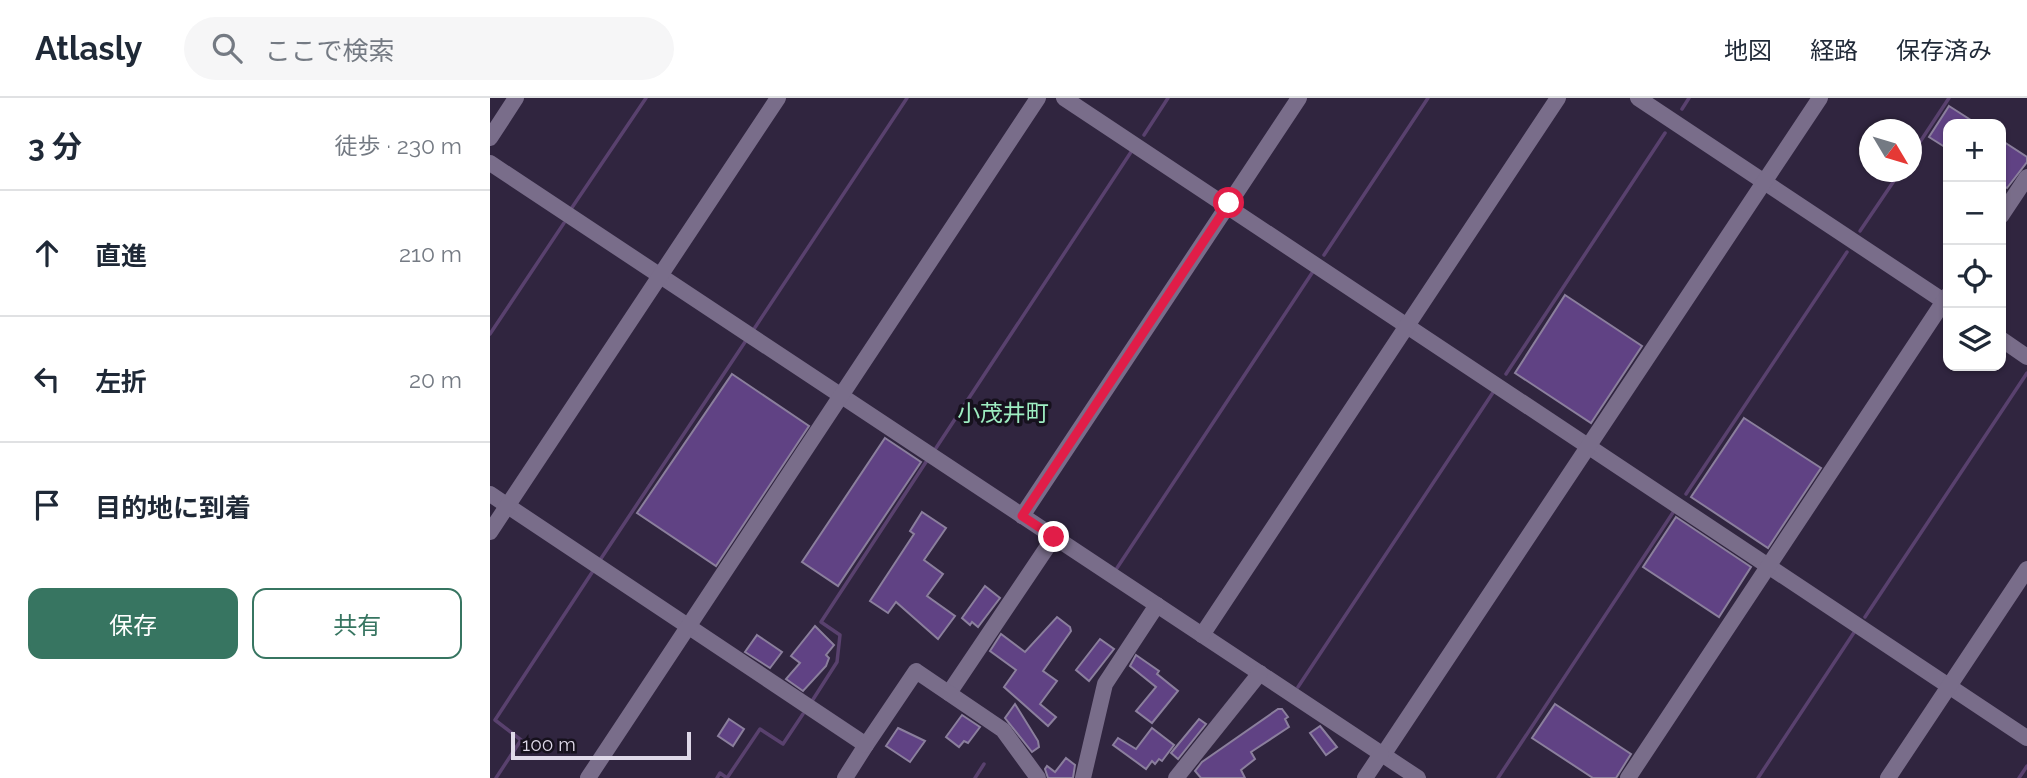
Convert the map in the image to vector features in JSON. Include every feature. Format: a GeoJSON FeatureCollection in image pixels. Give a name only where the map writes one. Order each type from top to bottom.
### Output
{"type":"FeatureCollection","features":[{"type":"Feature","properties":{"kind":"street"},"geometry":{"type":"LineString","coordinates":[[490,138],[516,98]]}},
{"type":"Feature","properties":{"kind":"street"},"geometry":{"type":"LineString","coordinates":[[490,532],[778,98]]}},
{"type":"Feature","properties":{"kind":"street"},"geometry":{"type":"LineString","coordinates":[[588,778],[1038,98]]}},
{"type":"Feature","properties":{"kind":"street"},"geometry":{"type":"LineString","coordinates":[[1064,98],[1410,322],[1588,447],[1951,683],[2027,738]]}},
{"type":"Feature","properties":{"kind":"street"},"geometry":{"type":"LineString","coordinates":[[1022,516],[1299,98]]}},
{"type":"Feature","properties":{"kind":"street"},"geometry":{"type":"LineString","coordinates":[[1202,635],[1558,98]]}},
{"type":"Feature","properties":{"kind":"street"},"geometry":{"type":"LineString","coordinates":[[1638,98],[1943,297]]}},
{"type":"Feature","properties":{"kind":"street"},"geometry":{"type":"LineString","coordinates":[[1365,778],[1820,98]]}},
{"type":"Feature","properties":{"kind":"street"},"geometry":{"type":"LineString","coordinates":[[490,163],[1418,778]]}},
{"type":"Feature","properties":{"kind":"street"},"geometry":{"type":"LineString","coordinates":[[2006,208],[2027,177]]}},
{"type":"Feature","properties":{"kind":"street"},"geometry":{"type":"LineString","coordinates":[[1628,778],[1943,306]]}},
{"type":"Feature","properties":{"kind":"street"},"geometry":{"type":"LineString","coordinates":[[2006,342],[2027,357]]}},
{"type":"Feature","properties":{"kind":"street"},"geometry":{"type":"LineString","coordinates":[[490,494],[866,745]]}},
{"type":"Feature","properties":{"kind":"street"},"geometry":{"type":"LineString","coordinates":[[949,694],[1054,537]]}},
{"type":"Feature","properties":{"kind":"street"},"geometry":{"type":"LineString","coordinates":[[1888,778],[2027,569]]}},
{"type":"Feature","properties":{"kind":"street"},"geometry":{"type":"LineString","coordinates":[[1083,778],[1105,684],[1157,605]]}},
{"type":"Feature","properties":{"kind":"street"},"geometry":{"type":"LineString","coordinates":[[845,778],[916,671],[1003,730],[1038,778]]}},
{"type":"Feature","properties":{"kind":"street"},"geometry":{"type":"LineString","coordinates":[[1175,778],[1260,673]]}},
{"type":"Feature","properties":{"kind":"building"},"geometry":{"type":"Polygon","coordinates":[[[1949,106],[1969,119],[1943,119],[1943,146],[1929,137],[1949,106]]]}},
{"type":"Feature","properties":{"kind":"building"},"geometry":{"type":"Polygon","coordinates":[[[2006,143],[2027,157],[2027,162],[2007,188],[2006,143]]]}},
{"type":"Feature","properties":{"kind":"building"},"geometry":{"type":"Polygon","coordinates":[[[1565,295],[1642,346],[1591,423],[1515,373],[1565,295]]]}},
{"type":"Feature","properties":{"kind":"building"},"geometry":{"type":"Polygon","coordinates":[[[732,374],[809,426],[716,566],[637,513],[732,374]]]}},
{"type":"Feature","properties":{"kind":"building"},"geometry":{"type":"Polygon","coordinates":[[[1744,418],[1821,468],[1768,548],[1691,497],[1744,418]]]}},
{"type":"Feature","properties":{"kind":"building"},"geometry":{"type":"Polygon","coordinates":[[[885,438],[921,462],[838,586],[802,562],[885,438]]]}},
{"type":"Feature","properties":{"kind":"building"},"geometry":{"type":"Polygon","coordinates":[[[922,512],[946,528],[924,560],[943,574],[927,596],[955,616],[938,639],[896,602],[888,613],[870,601],[914,534],[910,531],[922,512]]]}},
{"type":"Feature","properties":{"kind":"building"},"geometry":{"type":"Polygon","coordinates":[[[1676,517],[1751,567],[1719,617],[1643,567],[1676,517]]]}},
{"type":"Feature","properties":{"kind":"building"},"geometry":{"type":"Polygon","coordinates":[[[985,586],[1000,598],[978,627],[972,622],[970,625],[962,618],[985,586]]]}},
{"type":"Feature","properties":{"kind":"building"},"geometry":{"type":"Polygon","coordinates":[[[1057,617],[1070,627],[1071,631],[1043,671],[1057,681],[1040,704],[1056,717],[1048,726],[1004,687],[1016,670],[990,651],[1001,634],[1025,652],[1057,617]]]}},
{"type":"Feature","properties":{"kind":"building"},"geometry":{"type":"Polygon","coordinates":[[[815,626],[834,645],[826,655],[829,658],[826,666],[803,691],[786,679],[800,663],[791,656],[815,626]]]}},
{"type":"Feature","properties":{"kind":"building"},"geometry":{"type":"Polygon","coordinates":[[[757,635],[782,652],[770,668],[745,652],[757,635]]]}},
{"type":"Feature","properties":{"kind":"building"},"geometry":{"type":"Polygon","coordinates":[[[1100,639],[1114,649],[1089,681],[1076,670],[1100,639]]]}},
{"type":"Feature","properties":{"kind":"building"},"geometry":{"type":"Polygon","coordinates":[[[1136,655],[1159,671],[1157,674],[1178,691],[1152,723],[1136,711],[1156,687],[1130,666],[1136,655]]]}},
{"type":"Feature","properties":{"kind":"building"},"geometry":{"type":"Polygon","coordinates":[[[1015,704],[1038,741],[1039,747],[1032,752],[1005,718],[1015,704]]]}},
{"type":"Feature","properties":{"kind":"building"},"geometry":{"type":"Polygon","coordinates":[[[1555,704],[1631,754],[1616,778],[1593,778],[1532,738],[1555,704]]]}},
{"type":"Feature","properties":{"kind":"building"},"geometry":{"type":"Polygon","coordinates":[[[1278,709],[1282,709],[1288,717],[1285,719],[1289,727],[1251,752],[1255,759],[1241,770],[1245,778],[1201,778],[1195,771],[1202,762],[1278,709]]]}},
{"type":"Feature","properties":{"kind":"building"},"geometry":{"type":"Polygon","coordinates":[[[962,715],[980,727],[968,743],[964,741],[959,747],[946,737],[962,715]]]}},
{"type":"Feature","properties":{"kind":"building"},"geometry":{"type":"Polygon","coordinates":[[[729,719],[744,729],[733,746],[718,736],[729,719]]]}},
{"type":"Feature","properties":{"kind":"building"},"geometry":{"type":"Polygon","coordinates":[[[1199,719],[1206,724],[1178,759],[1171,753],[1199,719]]]}},
{"type":"Feature","properties":{"kind":"building"},"geometry":{"type":"Polygon","coordinates":[[[1320,726],[1337,747],[1326,755],[1310,733],[1320,726]]]}},
{"type":"Feature","properties":{"kind":"building"},"geometry":{"type":"Polygon","coordinates":[[[898,728],[925,741],[910,762],[886,746],[898,728]]]}},
{"type":"Feature","properties":{"kind":"building"},"geometry":{"type":"Polygon","coordinates":[[[1152,728],[1174,745],[1162,761],[1159,759],[1155,764],[1152,761],[1146,769],[1113,745],[1118,738],[1136,749],[1152,728]]]}},
{"type":"Feature","properties":{"kind":"building"},"geometry":{"type":"Polygon","coordinates":[[[1066,758],[1075,765],[1073,778],[1048,778],[1045,769],[1047,766],[1055,772],[1066,758]]]}},
{"type":"Feature","properties":{"kind":"waterway"},"geometry":{"type":"LineString","coordinates":[[571,209],[646,98]]}},
{"type":"Feature","properties":{"kind":"waterway"},"geometry":{"type":"LineString","coordinates":[[754,329],[907,98]]}},
{"type":"Feature","properties":{"kind":"waterway"},"geometry":{"type":"LineString","coordinates":[[1144,135],[1168,98]]}},
{"type":"Feature","properties":{"kind":"waterway"},"geometry":{"type":"LineString","coordinates":[[1324,255],[1428,98]]}},
{"type":"Feature","properties":{"kind":"waterway"},"geometry":{"type":"LineString","coordinates":[[1682,109],[1689,98]]}},
{"type":"Feature","properties":{"kind":"waterway"},"geometry":{"type":"LineString","coordinates":[[1922,139],[1949,98]]}},
{"type":"Feature","properties":{"kind":"waterway"},"geometry":{"type":"LineString","coordinates":[[1506,374],[1665,133]]}},
{"type":"Feature","properties":{"kind":"waterway"},"geometry":{"type":"LineString","coordinates":[[936,448],[1133,149]]}},
{"type":"Feature","properties":{"kind":"waterway"},"geometry":{"type":"LineString","coordinates":[[1860,231],[1893,182]]}},
{"type":"Feature","properties":{"kind":"waterway"},"geometry":{"type":"LineString","coordinates":[[490,334],[564,223]]}},
{"type":"Feature","properties":{"kind":"waterway"},"geometry":{"type":"LineString","coordinates":[[1686,494],[1847,252]]}},
{"type":"Feature","properties":{"kind":"waterway"},"geometry":{"type":"LineString","coordinates":[[1117,568],[1314,270]]}},
{"type":"Feature","properties":{"kind":"waterway"},"geometry":{"type":"LineString","coordinates":[[600,560],[745,342]]}},
{"type":"Feature","properties":{"kind":"waterway"},"geometry":{"type":"LineString","coordinates":[[1865,617],[2027,373]]}},
{"type":"Feature","properties":{"kind":"waterway"},"geometry":{"type":"LineString","coordinates":[[1298,687],[1494,391]]}},
{"type":"Feature","properties":{"kind":"waterway"},"geometry":{"type":"LineString","coordinates":[[812,701],[837,662],[840,635],[821,622],[926,462]]}},
{"type":"Feature","properties":{"kind":"waterway"},"geometry":{"type":"LineString","coordinates":[[1498,778],[1674,511]]}},
{"type":"Feature","properties":{"kind":"waterway"},"geometry":{"type":"LineString","coordinates":[[496,778],[521,740],[495,720],[593,571]]}},
{"type":"Feature","properties":{"kind":"waterway"},"geometry":{"type":"LineString","coordinates":[[1758,778],[1855,631]]}},
{"type":"Feature","properties":{"kind":"waterway"},"geometry":{"type":"LineString","coordinates":[[727,778],[760,729],[783,744],[803,714]]}},
{"type":"Feature","properties":{"kind":"waterway"},"geometry":{"type":"LineString","coordinates":[[975,778],[984,764]]}},
{"type":"Feature","properties":{"kind":"waterway"},"geometry":{"type":"LineString","coordinates":[[2019,778],[2027,766]]}},
{"type":"Feature","properties":{"kind":"waterway"},"geometry":{"type":"LineString","coordinates":[[717,778],[720,773],[727,778]]}},
{"type":"Feature","properties":{"kind":"district","name":"小茂井町"},"geometry":{"type":"Point","coordinates":[1003,413]}},
{"type":"Feature","properties":{"kind":"route"},"geometry":{"type":"LineString","coordinates":[[1054,537],[1022,516],[1229,203]]}}]}
